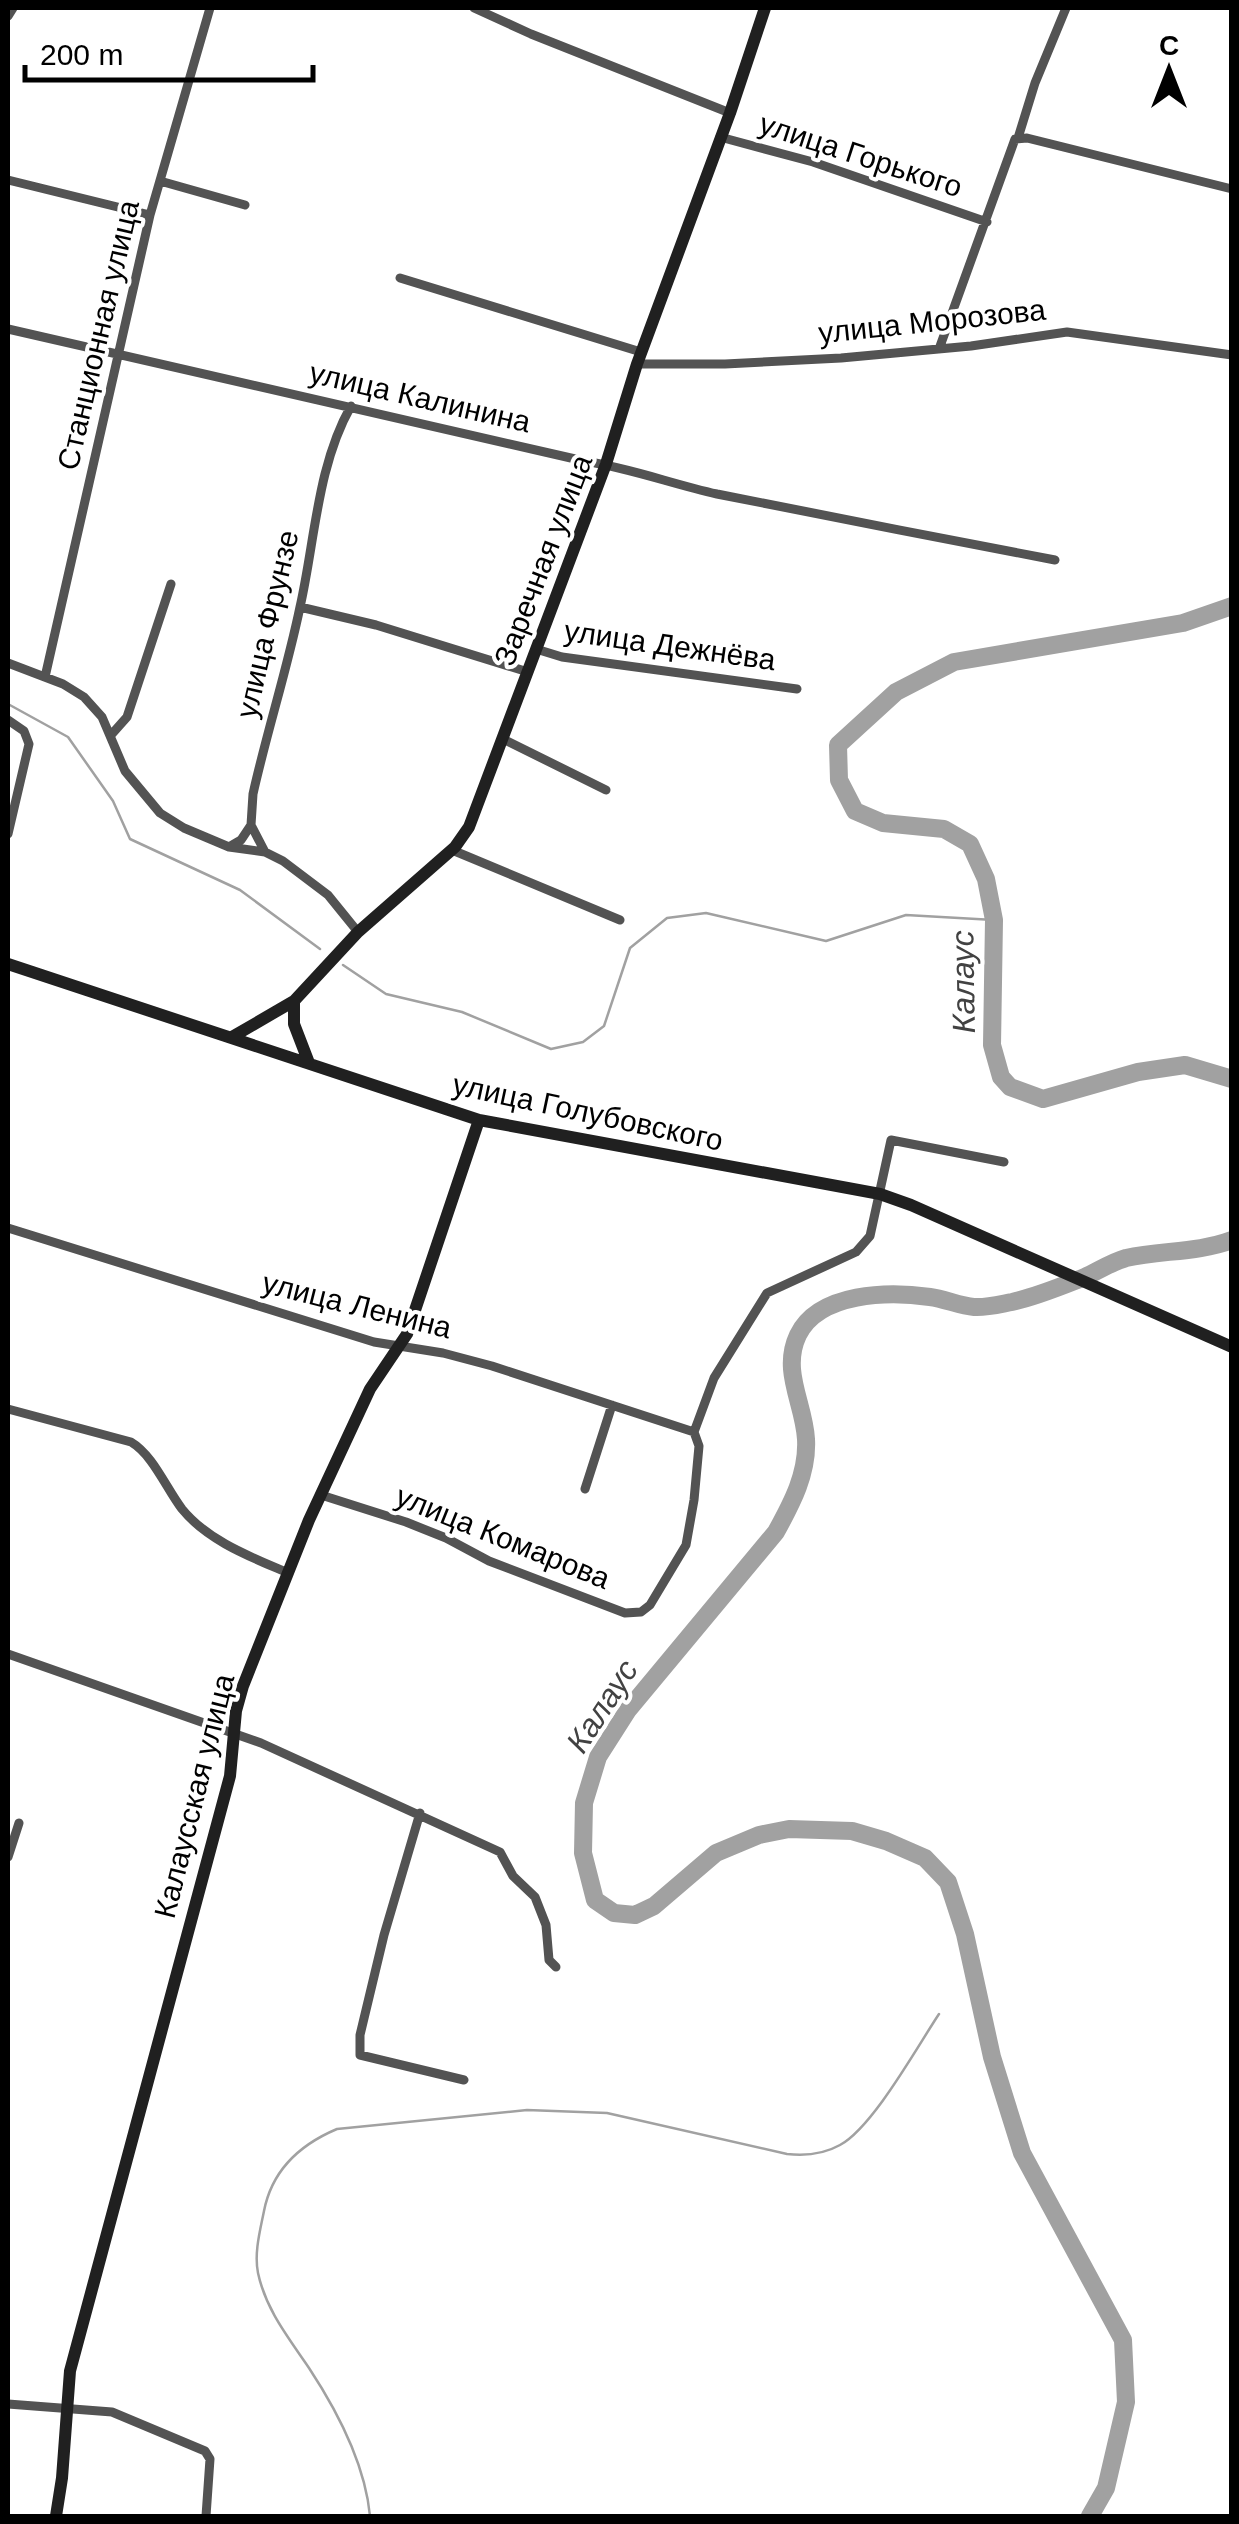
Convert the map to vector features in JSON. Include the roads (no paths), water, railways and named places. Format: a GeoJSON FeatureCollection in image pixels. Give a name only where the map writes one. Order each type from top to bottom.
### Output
{"type":"FeatureCollection","features":[{"type":"Feature","properties":{"kind":"street"},"geometry":{"type":"LineString","coordinates":[[8,16],[13,8]]}},
{"type":"Feature","properties":{"kind":"street","name":"Станционная улица"},"geometry":{"type":"LineString","coordinates":[[45,677],[150,215],[210,8]]}},
{"type":"Feature","properties":{"kind":"street","name":"улица Горького"},"geometry":{"type":"LineString","coordinates":[[474,8],[730,112]]}},
{"type":"Feature","properties":{"kind":"street","name":"Заречная улица"},"geometry":{"type":"LineString","coordinates":[[232,1037],[294,1001],[358,932],[452,850],[469,827],[606,464],[639,358],[765,8]]}},
{"type":"Feature","properties":{"kind":"street"},"geometry":{"type":"LineString","coordinates":[[939,349],[1066,8]]}},
{"type":"Feature","properties":{"kind":"street","name":"улица Горького"},"geometry":{"type":"LineString","coordinates":[[720,136],[813,162],[987,222]]}},
{"type":"Feature","properties":{"kind":"street"},"geometry":{"type":"LineString","coordinates":[[1014,142],[1232,189]]}},
{"type":"Feature","properties":{"kind":"street"},"geometry":{"type":"LineString","coordinates":[[8,180],[150,215]]}},
{"type":"Feature","properties":{"kind":"street"},"geometry":{"type":"LineString","coordinates":[[160,181],[245,205]]}},
{"type":"Feature","properties":{"kind":"street","name":"улица Морозова"},"geometry":{"type":"LineString","coordinates":[[400,278],[639,358],[725,364],[939,349],[1068,332],[1232,355]]}},
{"type":"Feature","properties":{"kind":"street","name":"улица Калинина"},"geometry":{"type":"LineString","coordinates":[[8,329],[606,464],[715,493],[1055,560]]}},
{"type":"Feature","properties":{"kind":"street","name":"улица Фрунзе"},"geometry":{"type":"LineString","coordinates":[[251,825],[253,794],[300,607],[318,508],[331,458],[351,406]]}},
{"type":"Feature","properties":{"kind":"street"},"geometry":{"type":"LineString","coordinates":[[111,735],[127,717],[171,584]]}},
{"type":"Feature","properties":{"kind":"street","name":"улица Дежнёва"},"geometry":{"type":"LineString","coordinates":[[300,607],[376,625],[528,672]]}},
{"type":"Feature","properties":{"kind":"street","name":"улица Дежнёва"},"geometry":{"type":"LineString","coordinates":[[536,649],[562,657],[797,689]]}},
{"type":"Feature","properties":{"kind":"street"},"geometry":{"type":"LineString","coordinates":[[8,664],[84,696],[102,717],[125,771],[160,813],[229,847],[266,852],[305,876],[358,932]]}},
{"type":"Feature","properties":{"kind":"street"},"geometry":{"type":"LineString","coordinates":[[8,720],[24,731],[29,744],[8,834]]}},
{"type":"Feature","properties":{"kind":"street"},"geometry":{"type":"LineString","coordinates":[[503,739],[606,790]]}},
{"type":"Feature","properties":{"kind":"street"},"geometry":{"type":"LineString","coordinates":[[229,847],[241,840],[251,825],[266,852]]}},
{"type":"Feature","properties":{"kind":"street"},"geometry":{"type":"LineString","coordinates":[[452,850],[620,920]]}},
{"type":"Feature","properties":{"kind":"street","name":"улица Голубовского"},"geometry":{"type":"LineString","coordinates":[[8,964],[480,1120],[880,1194],[1232,1346]]}},
{"type":"Feature","properties":{"kind":"street"},"geometry":{"type":"LineString","coordinates":[[294,1001],[294,1024],[309,1063]]}},
{"type":"Feature","properties":{"kind":"street","name":"Калаусская улица"},"geometry":{"type":"LineString","coordinates":[[56,2516],[70,2371],[230,1776],[236,1711],[243,1686],[321,1495],[370,1389],[412,1321],[480,1120]]}},
{"type":"Feature","properties":{"kind":"street","name":"улица Комарова"},"geometry":{"type":"LineString","coordinates":[[321,1495],[406,1522],[490,1562],[634,1613],[650,1605],[686,1545],[699,1446],[694,1432],[714,1378],[768,1293],[864,1245],[870,1236],[891,1140],[1004,1162]]}},
{"type":"Feature","properties":{"kind":"street","name":"улица Ленина"},"geometry":{"type":"LineString","coordinates":[[8,1228],[146,1274],[398,1348],[443,1353],[694,1432]]}},
{"type":"Feature","properties":{"kind":"street"},"geometry":{"type":"LineString","coordinates":[[586,1488],[612,1406]]}},
{"type":"Feature","properties":{"kind":"street"},"geometry":{"type":"LineString","coordinates":[[8,1409],[131,1442],[142,1449],[197,1526],[288,1573]]}},
{"type":"Feature","properties":{"kind":"street"},"geometry":{"type":"LineString","coordinates":[[8,1654],[234,1733],[500,1852],[513,1876],[535,1897],[542,1911],[549,1960],[556,1967]]}},
{"type":"Feature","properties":{"kind":"street"},"geometry":{"type":"LineString","coordinates":[[420,1814],[384,1935],[360,2036],[360,2055],[464,2080]]}},
{"type":"Feature","properties":{"kind":"street"},"geometry":{"type":"LineString","coordinates":[[8,1857],[19,1823]]}},
{"type":"Feature","properties":{"kind":"street"},"geometry":{"type":"LineString","coordinates":[[8,2404],[112,2412],[205,2450],[210,2458],[206,2516]]}},
{"type":"Feature","properties":{"kind":"waterway","name":"Калаус"},"geometry":{"type":"LineString","coordinates":[[1232,606],[1183,623],[954,662],[896,692],[838,745],[839,780],[855,811],[883,823],[944,829],[970,844],[986,879],[994,920],[992,1045],[1001,1077],[1010,1087],[1043,1099],[1138,1072],[1185,1065],[1232,1079]]}},
{"type":"Feature","properties":{"kind":"waterway"},"geometry":{"type":"LineString","coordinates":[[8,704],[68,737],[113,801],[130,839],[240,890],[320,949]]}},
{"type":"Feature","properties":{"kind":"waterway"},"geometry":{"type":"LineString","coordinates":[[343,965],[386,994],[462,1012],[551,1049],[583,1042],[604,1026],[630,948],[667,918],[706,913],[826,941],[906,915],[994,920]]}},
{"type":"Feature","properties":{"kind":"waterway","name":"Калаус"},"geometry":{"type":"LineString","coordinates":[[1090,2516],[1106,2488],[1126,2402],[1123,2340],[1022,2153],[992,2057],[965,1934],[948,1882],[925,1858],[886,1841],[852,1831],[789,1829],[759,1835],[716,1853],[654,1906],[635,1915],[614,1913],[595,1900],[583,1853],[584,1803],[598,1757],[628,1710],[776,1532],[793,1499],[802,1476],[806,1439],[793,1374],[793,1348],[808,1321],[838,1302],[876,1295],[930,1297],[974,1307],[998,1305],[1049,1291],[1126,1258],[1232,1240]]}},
{"type":"Feature","properties":{"kind":"waterway"},"geometry":{"type":"LineString","coordinates":[[370,2516],[362,2477],[340,2420],[272,2311],[258,2273],[258,2242],[268,2196],[281,2171],[299,2151],[337,2129],[527,2110],[607,2113],[787,2154],[821,2152],[840,2145],[866,2122],[939,2014]]}}]}
